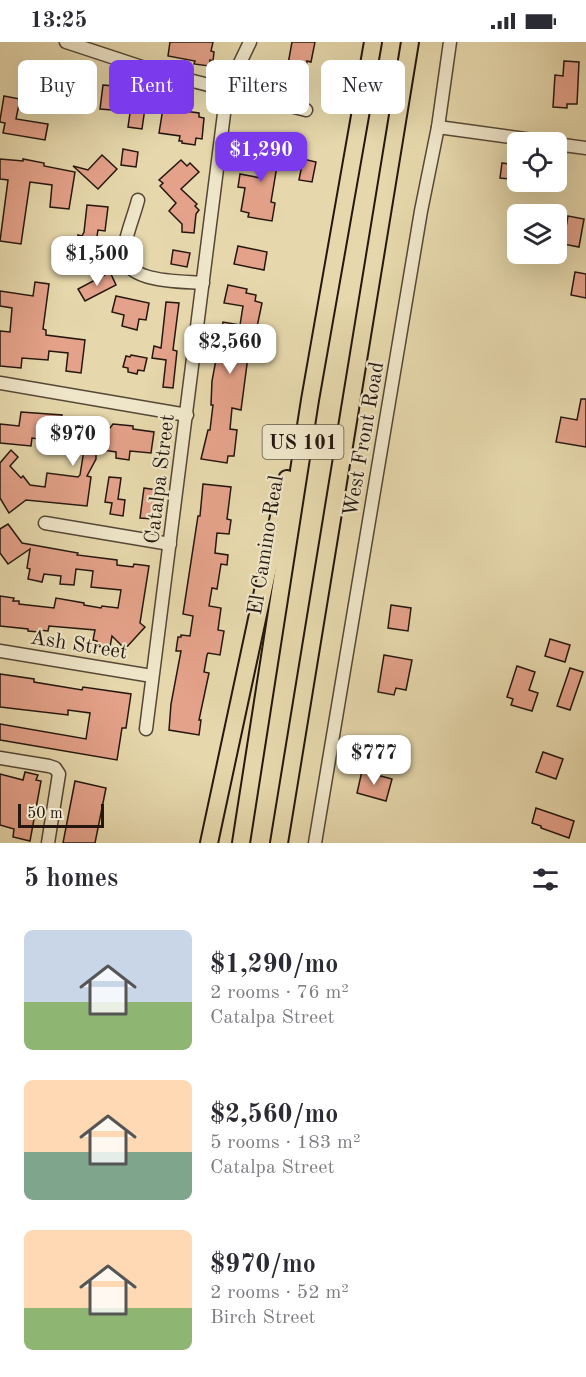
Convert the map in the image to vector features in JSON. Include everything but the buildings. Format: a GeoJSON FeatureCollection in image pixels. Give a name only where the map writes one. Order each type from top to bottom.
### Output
{"type":"FeatureCollection","features":[{"type":"Feature","properties":{"kind":"highway","name":"El Camino Real"},"geometry":{"type":"LineString","coordinates":[[241,843],[310,400],[373,42]]}},
{"type":"Feature","properties":{"kind":"highway","name":"US 101"},"geometry":{"type":"LineString","coordinates":[[279,843],[410,42]]}},
{"type":"Feature","properties":{"kind":"highway"},"geometry":{"type":"LineString","coordinates":[[209,843],[293,454],[310,400]]}},
{"type":"Feature","properties":{"kind":"street"},"geometry":{"type":"LineString","coordinates":[[66,42],[154,71],[206,85]]}},
{"type":"Feature","properties":{"kind":"street","name":"Catalpa Street"},"geometry":{"type":"LineString","coordinates":[[241,60],[250,42]]}},
{"type":"Feature","properties":{"kind":"street","name":"West Front Road"},"geometry":{"type":"LineString","coordinates":[[315,843],[421,212],[438,127],[450,42]]}},
{"type":"Feature","properties":{"kind":"street","name":"Catalpa Street"},"geometry":{"type":"LineString","coordinates":[[146,729],[224,114]]}},
{"type":"Feature","properties":{"kind":"street"},"geometry":{"type":"LineString","coordinates":[[438,127],[507,136]]}},
{"type":"Feature","properties":{"kind":"street"},"geometry":{"type":"LineString","coordinates":[[567,145],[586,148]]}},
{"type":"Feature","properties":{"kind":"street"},"geometry":{"type":"LineString","coordinates":[[138,200],[124,251],[129,266],[142,276],[151,278],[203,282]]}},
{"type":"Feature","properties":{"kind":"street"},"geometry":{"type":"LineString","coordinates":[[0,383],[187,414]]}},
{"type":"Feature","properties":{"kind":"street"},"geometry":{"type":"LineString","coordinates":[[45,523],[170,544]]}},
{"type":"Feature","properties":{"kind":"street","name":"Ash Street"},"geometry":{"type":"LineString","coordinates":[[0,651],[153,676]]}},
{"type":"Feature","properties":{"kind":"street"},"geometry":{"type":"LineString","coordinates":[[0,758],[49,766],[55,768],[59,774],[48,843]]}}]}
